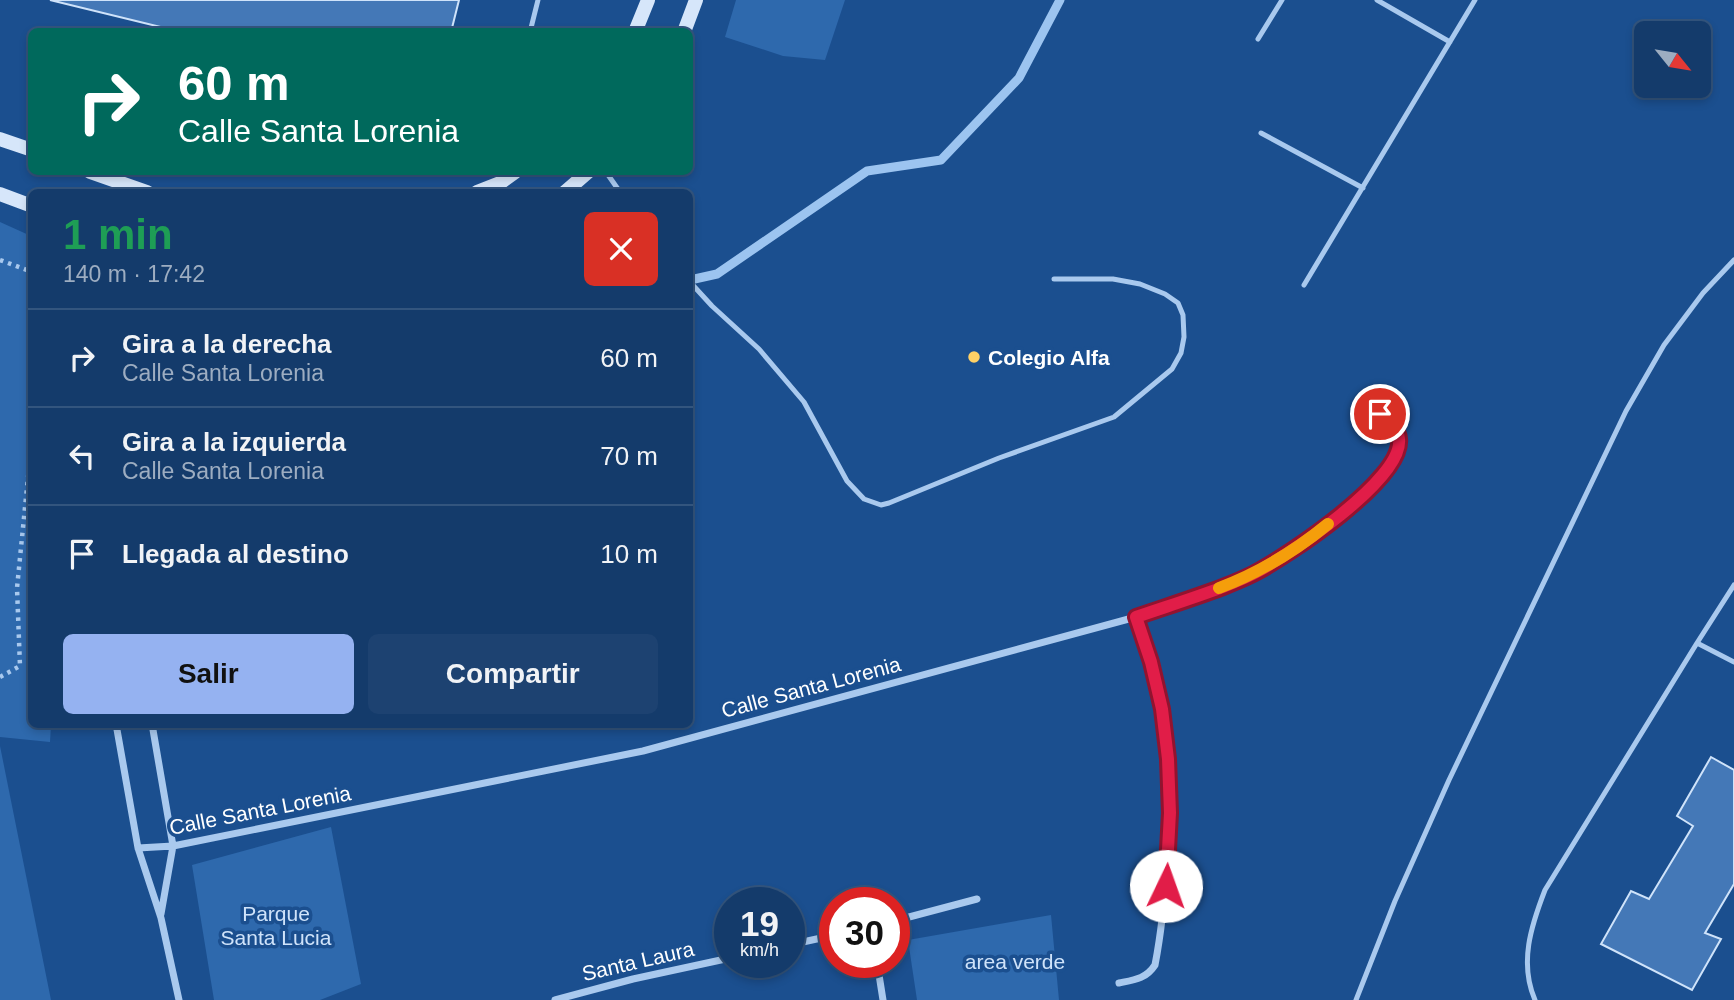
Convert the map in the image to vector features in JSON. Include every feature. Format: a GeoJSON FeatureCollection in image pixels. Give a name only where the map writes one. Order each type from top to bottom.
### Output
{"type":"FeatureCollection","features":[{"type":"Feature","properties":{"kind":"main road"},"geometry":{"type":"LineString","coordinates":[[637,28],[648,0]]}},
{"type":"Feature","properties":{"kind":"main road"},"geometry":{"type":"LineString","coordinates":[[686,28],[696,0]]}},
{"type":"Feature","properties":{"kind":"main road"},"geometry":{"type":"LineString","coordinates":[[0,139],[28,149]]}},
{"type":"Feature","properties":{"kind":"main road"},"geometry":{"type":"LineString","coordinates":[[99,175],[138,189]]}},
{"type":"Feature","properties":{"kind":"main road"},"geometry":{"type":"LineString","coordinates":[[485,189],[511,175]]}},
{"type":"Feature","properties":{"kind":"main road"},"geometry":{"type":"LineString","coordinates":[[568,189],[585,175]]}},
{"type":"Feature","properties":{"kind":"main road"},"geometry":{"type":"LineString","coordinates":[[0,194],[28,204]]}},
{"type":"Feature","properties":{"kind":"street","name":"Calle Santa Lorenia"},"geometry":{"type":"LineString","coordinates":[[138,848],[173,846],[643,751],[1136,617],[1196,598],[1251,575],[1306,542],[1356,502],[1389,467],[1398,453],[1399,439],[1395,427],[1380,414]]}},
{"type":"Feature","properties":{"kind":"street"},"geometry":{"type":"LineString","coordinates":[[1119,983],[1144,977],[1154,965],[1164,911],[1170,813],[1168,759],[1162,709],[1151,662],[1136,617]]}},
{"type":"Feature","properties":{"kind":"street"},"geometry":{"type":"LineString","coordinates":[[117,728],[138,848],[161,918],[179,1000]]}},
{"type":"Feature","properties":{"kind":"street"},"geometry":{"type":"LineString","coordinates":[[153,728],[173,846],[161,918]]}},
{"type":"Feature","properties":{"kind":"street"},"geometry":{"type":"LineString","coordinates":[[910,917],[977,899]]}},
{"type":"Feature","properties":{"kind":"street","name":"Santa Laura"},"geometry":{"type":"LineString","coordinates":[[555,1000],[714,961]]}},
{"type":"Feature","properties":{"kind":"street"},"geometry":{"type":"LineString","coordinates":[[880,978],[883,1000]]}},
{"type":"Feature","properties":{"kind":"lane"},"geometry":{"type":"LineString","coordinates":[[531,28],[538,0]]}},
{"type":"Feature","properties":{"kind":"lane"},"geometry":{"type":"LineString","coordinates":[[1258,39],[1282,0]]}},
{"type":"Feature","properties":{"kind":"lane"},"geometry":{"type":"LineString","coordinates":[[1377,0],[1450,42]]}},
{"type":"Feature","properties":{"kind":"lane"},"geometry":{"type":"LineString","coordinates":[[1304,285],[1475,0]]}},
{"type":"Feature","properties":{"kind":"lane"},"geometry":{"type":"LineString","coordinates":[[1261,133],[1363,188]]}},
{"type":"Feature","properties":{"kind":"lane"},"geometry":{"type":"LineString","coordinates":[[1356,1000],[1395,901],[1449,780],[1626,411],[1664,345],[1703,293],[1734,260]]}},
{"type":"Feature","properties":{"kind":"lane"},"geometry":{"type":"LineString","coordinates":[[693,285],[759,349],[804,402],[847,481],[864,499],[881,505],[999,458],[1114,417],[1172,369],[1181,352],[1184,337],[1183,315],[1178,303],[1165,294],[1140,284],[1113,279],[1054,279]]}},
{"type":"Feature","properties":{"kind":"lane"},"geometry":{"type":"LineString","coordinates":[[1535,1000],[1530,989],[1526,955],[1533,920],[1545,890],[1734,585]]}},
{"type":"Feature","properties":{"kind":"lane"},"geometry":{"type":"LineString","coordinates":[[1697,643],[1734,662]]}},
{"type":"Feature","properties":{"kind":"path"},"geometry":{"type":"LineString","coordinates":[[0,260],[28,270]]}},
{"type":"Feature","properties":{"kind":"path"},"geometry":{"type":"LineString","coordinates":[[0,677],[20,666],[17,588],[28,478]]}},
{"type":"Feature","properties":{"kind":"green space"},"geometry":{"type":"Polygon","coordinates":[[[736,0],[845,0],[825,60],[783,56],[725,37],[736,0]]]}},
{"type":"Feature","properties":{"kind":"green space"},"geometry":{"type":"Polygon","coordinates":[[[0,222],[28,235],[28,728],[51,728],[50,742],[0,737],[0,222]]]}},
{"type":"Feature","properties":{"kind":"green space"},"geometry":{"type":"Polygon","coordinates":[[[0,746],[51,1000],[0,1000],[0,746]]]}},
{"type":"Feature","properties":{"kind":"green space","name":"Parque Santa Lucia"},"geometry":{"type":"Polygon","coordinates":[[[331,827],[361,984],[320,1000],[214,1000],[192,865],[331,827]]]}},
{"type":"Feature","properties":{"kind":"green space","name":"area verde"},"geometry":{"type":"Polygon","coordinates":[[[1051,915],[1059,1000],[917,1000],[910,940],[1051,915]]]}},
{"type":"Feature","properties":{"kind":"building"},"geometry":{"type":"Polygon","coordinates":[[[50,0],[459,0],[452,28],[165,28],[50,0]]]}},
{"type":"Feature","properties":{"kind":"building"},"geometry":{"type":"Polygon","coordinates":[[[1711,757],[1734,770],[1734,884],[1705,933],[1721,939],[1692,990],[1601,944],[1631,891],[1649,899],[1693,826],[1677,816],[1711,757]]]}},
{"type":"Feature","properties":{"kind":"waterway"},"geometry":{"type":"LineString","coordinates":[[693,279],[717,274],[867,171],[941,160],[1019,78],[1060,0]]}},
{"type":"Feature","properties":{"kind":"slow traffic"},"geometry":{"type":"LineString","coordinates":[[1219,588],[1251,575],[1306,542],[1328,524]]}},
{"type":"Feature","properties":{"kind":"place","name":"Colegio Alfa"},"geometry":{"type":"Point","coordinates":[974,357]}},
{"type":"Feature","properties":{"kind":"route"},"geometry":{"type":"LineString","coordinates":[[1166,886],[1170,813],[1168,759],[1162,709],[1151,662],[1136,617],[1196,598],[1251,575],[1306,542],[1356,502],[1389,467],[1398,453],[1399,439],[1395,427],[1380,414]]}}]}
